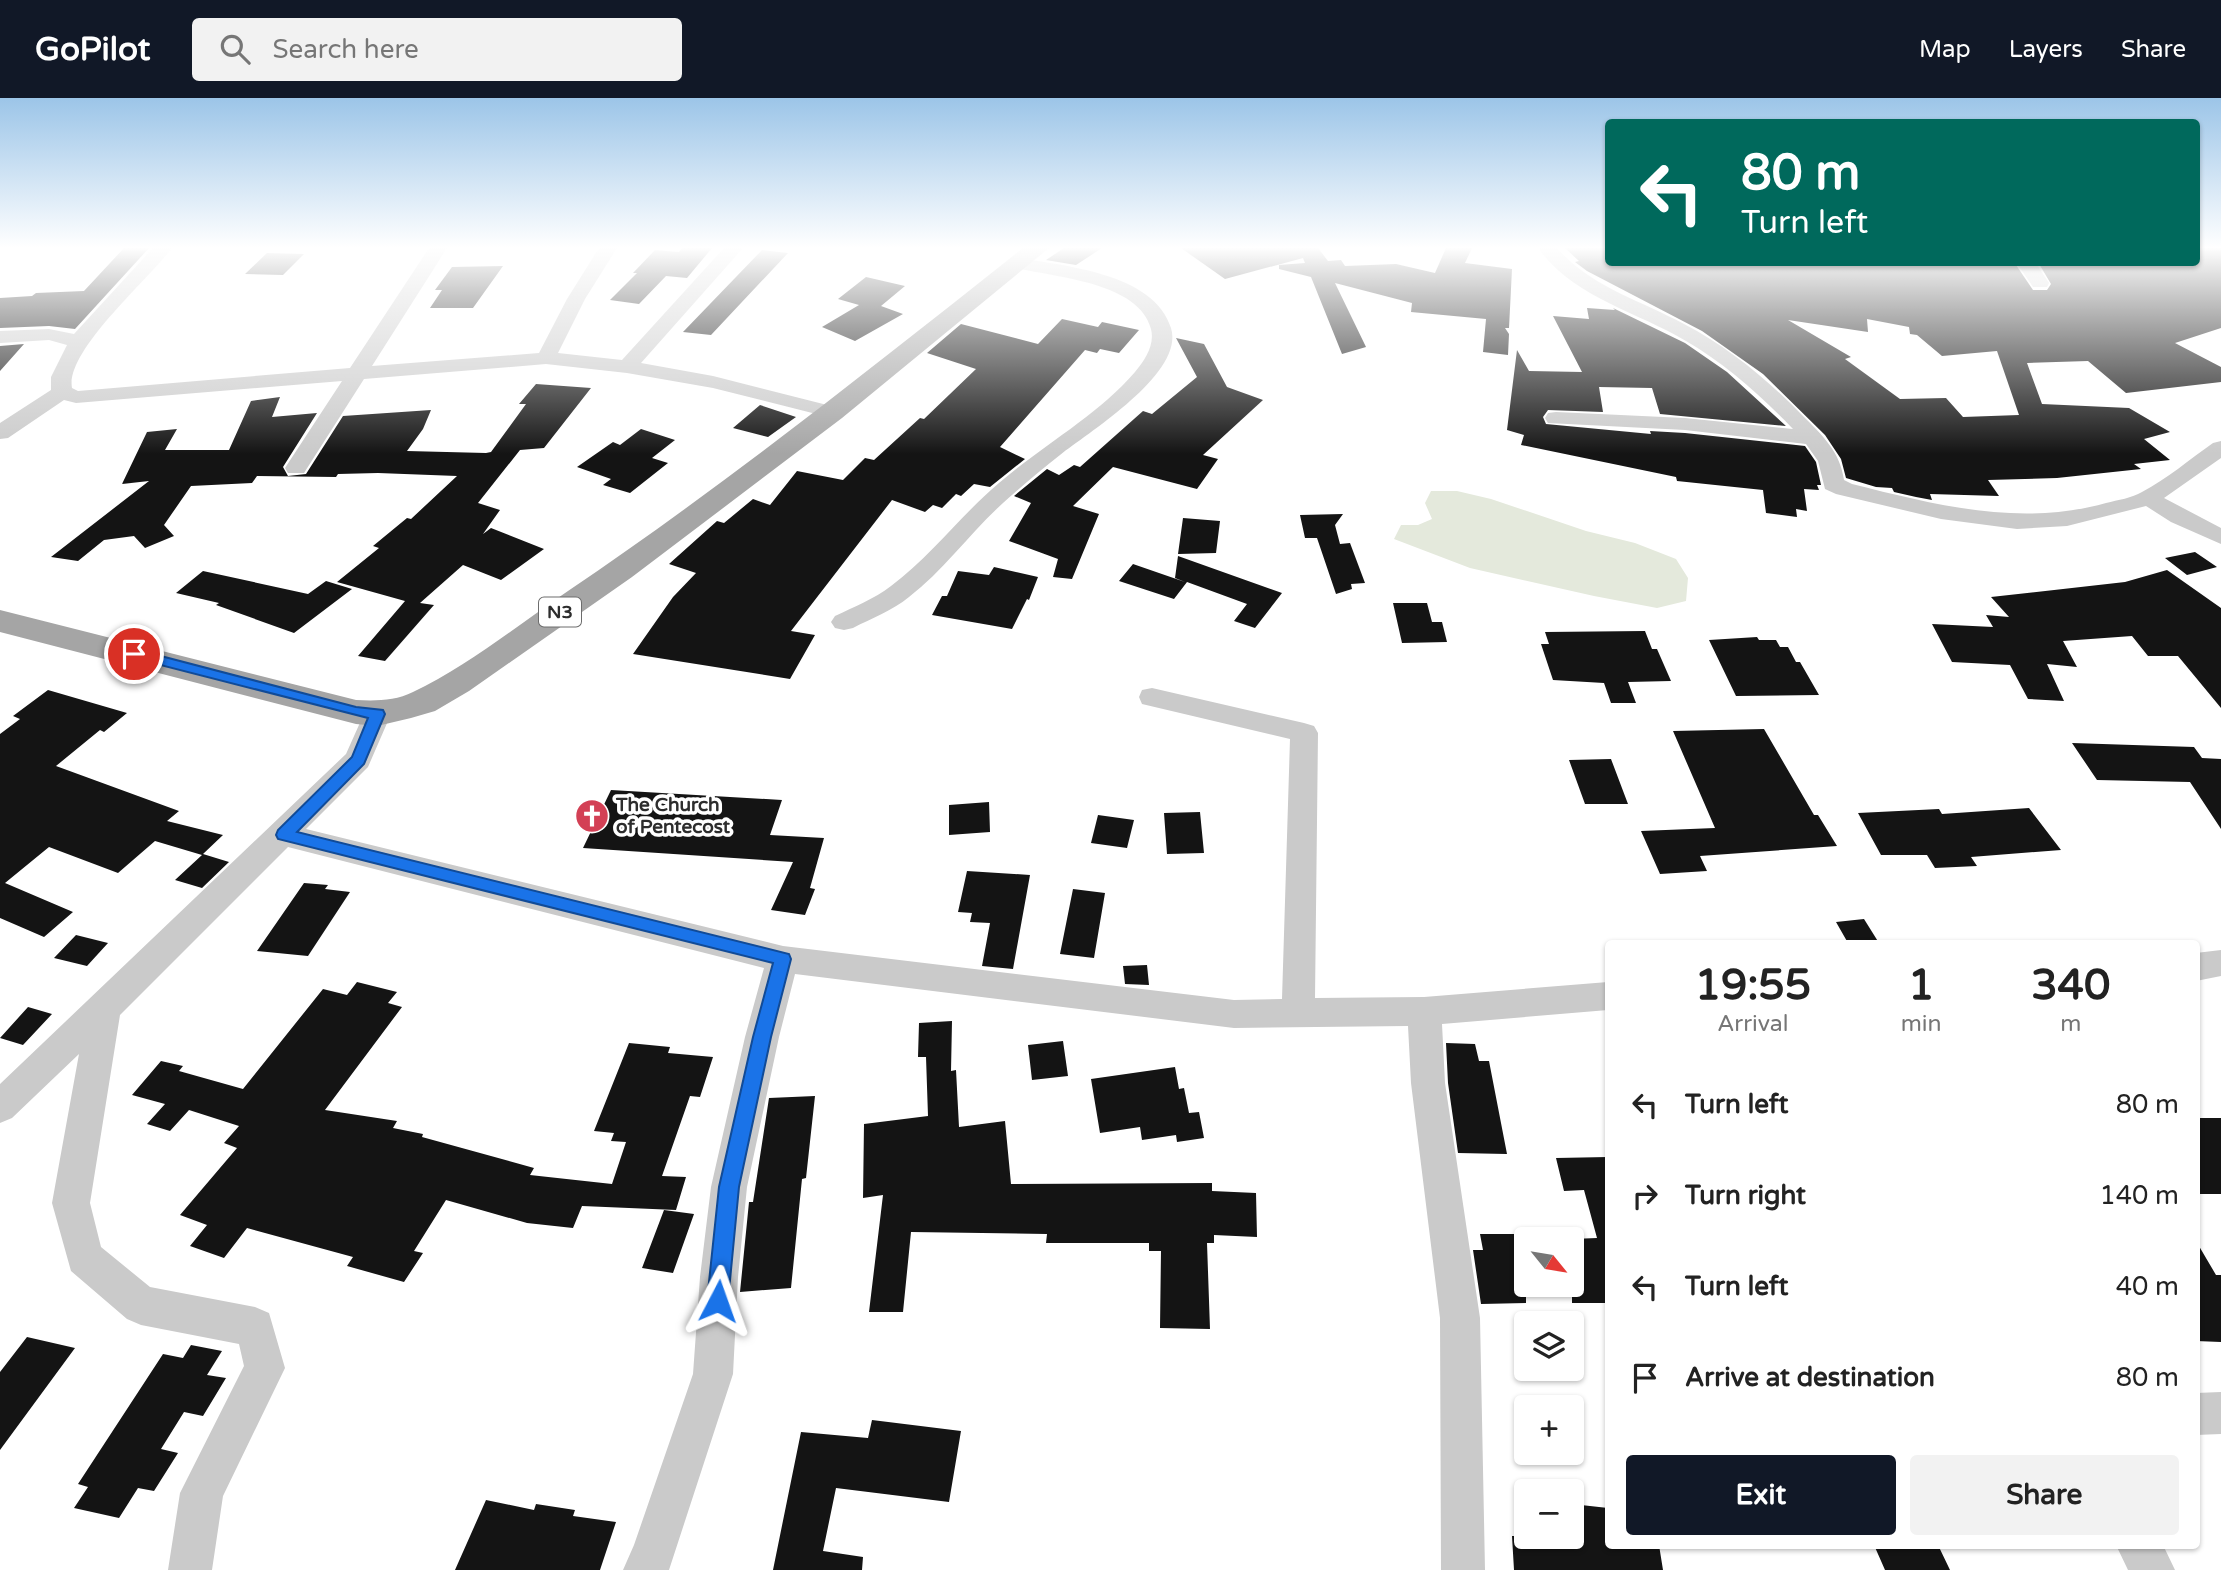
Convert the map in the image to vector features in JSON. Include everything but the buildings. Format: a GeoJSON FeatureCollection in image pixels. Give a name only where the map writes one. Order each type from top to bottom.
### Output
{"type":"FeatureCollection","features":[{"type":"Feature","properties":{"kind":"main road","name":"N3"},"geometry":{"type":"LineString","coordinates":[[0,621],[356,712],[377,714],[423,702],[457,683],[621,570],[832,412],[952,317]]}},
{"type":"Feature","properties":{"kind":"street"},"geometry":{"type":"LineString","coordinates":[[62,392],[59,382],[62,370],[74,354],[76,342],[99,317]]}},
{"type":"Feature","properties":{"kind":"street"},"geometry":{"type":"LineString","coordinates":[[296,467],[394,317]]}},
{"type":"Feature","properties":{"kind":"street"},"geometry":{"type":"LineString","coordinates":[[546,358],[567,317]]}},
{"type":"Feature","properties":{"kind":"street"},"geometry":{"type":"LineString","coordinates":[[627,367],[672,317]]}},
{"type":"Feature","properties":{"kind":"street"},"geometry":{"type":"LineString","coordinates":[[844,622],[891,598],[918,576],[971,521],[1046,455],[1122,398],[1149,368],[1161,345],[1162,329],[1156,317]]}},
{"type":"Feature","properties":{"kind":"street"},"geometry":{"type":"LineString","coordinates":[[1654,317],[1709,347],[1759,384],[1828,457],[1833,484],[1878,498],[1949,512],[2038,523],[2066,520],[2149,498],[2221,448]]}},
{"type":"Feature","properties":{"kind":"street"},"geometry":{"type":"LineString","coordinates":[[0,337],[53,334],[69,337],[76,342]]}},
{"type":"Feature","properties":{"kind":"street"},"geometry":{"type":"LineString","coordinates":[[62,392],[76,397],[546,358],[627,367],[713,382],[832,412]]}},
{"type":"Feature","properties":{"kind":"street"},"geometry":{"type":"LineString","coordinates":[[0,433],[62,392]]}},
{"type":"Feature","properties":{"kind":"street"},"geometry":{"type":"LineString","coordinates":[[1556,418],[1685,424],[1811,438]]}},
{"type":"Feature","properties":{"kind":"street"},"geometry":{"type":"LineString","coordinates":[[2149,498],[2179,517],[2221,537]]}},
{"type":"Feature","properties":{"kind":"street"},"geometry":{"type":"LineString","coordinates":[[1152,696],[1304,733],[1298,1011]]}},
{"type":"Feature","properties":{"kind":"street"},"geometry":{"type":"LineString","coordinates":[[0,1107],[284,835],[358,760],[377,714]]}},
{"type":"Feature","properties":{"kind":"street"},"geometry":{"type":"LineString","coordinates":[[284,835],[783,959],[1234,1014],[1424,1011],[1605,996]]}},
{"type":"Feature","properties":{"kind":"street"},"geometry":{"type":"LineString","coordinates":[[645,1570],[653,1554],[713,1374],[719,1277],[729,1187],[762,1037],[783,959]]}},
{"type":"Feature","properties":{"kind":"street"},"geometry":{"type":"LineString","coordinates":[[2200,966],[2221,963]]}},
{"type":"Feature","properties":{"kind":"street"},"geometry":{"type":"LineString","coordinates":[[104,1009],[71,1203],[85,1258],[141,1305],[255,1327],[265,1368],[202,1493],[190,1570]]}},
{"type":"Feature","properties":{"kind":"street"},"geometry":{"type":"LineString","coordinates":[[1424,1011],[1428,1083],[1460,1318],[1463,1570]]}},
{"type":"Feature","properties":{"kind":"street"},"geometry":{"type":"LineString","coordinates":[[2200,1414],[2221,1413]]}},
{"type":"Feature","properties":{"kind":"street"},"geometry":{"type":"LineString","coordinates":[[2140,1549],[2153,1570]]}},
{"type":"Feature","properties":{"kind":"shaded area"},"geometry":{"type":"Polygon","coordinates":[[[1431,491],[1457,491],[1491,499],[1586,531],[1635,543],[1676,559],[1688,578],[1686,601],[1657,608],[1594,596],[1470,568],[1394,539],[1401,525],[1418,525],[1432,519],[1425,503],[1431,491]]]}},
{"type":"Feature","properties":{"kind":"place","name":"The Church of Pentecost"},"geometry":{"type":"Point","coordinates":[592,816]}},
{"type":"Feature","properties":{"kind":"route"},"geometry":{"type":"LineString","coordinates":[[134,654],[356,712],[377,714],[358,760],[284,835],[783,959],[762,1037],[729,1187],[718,1301]]}}]}
